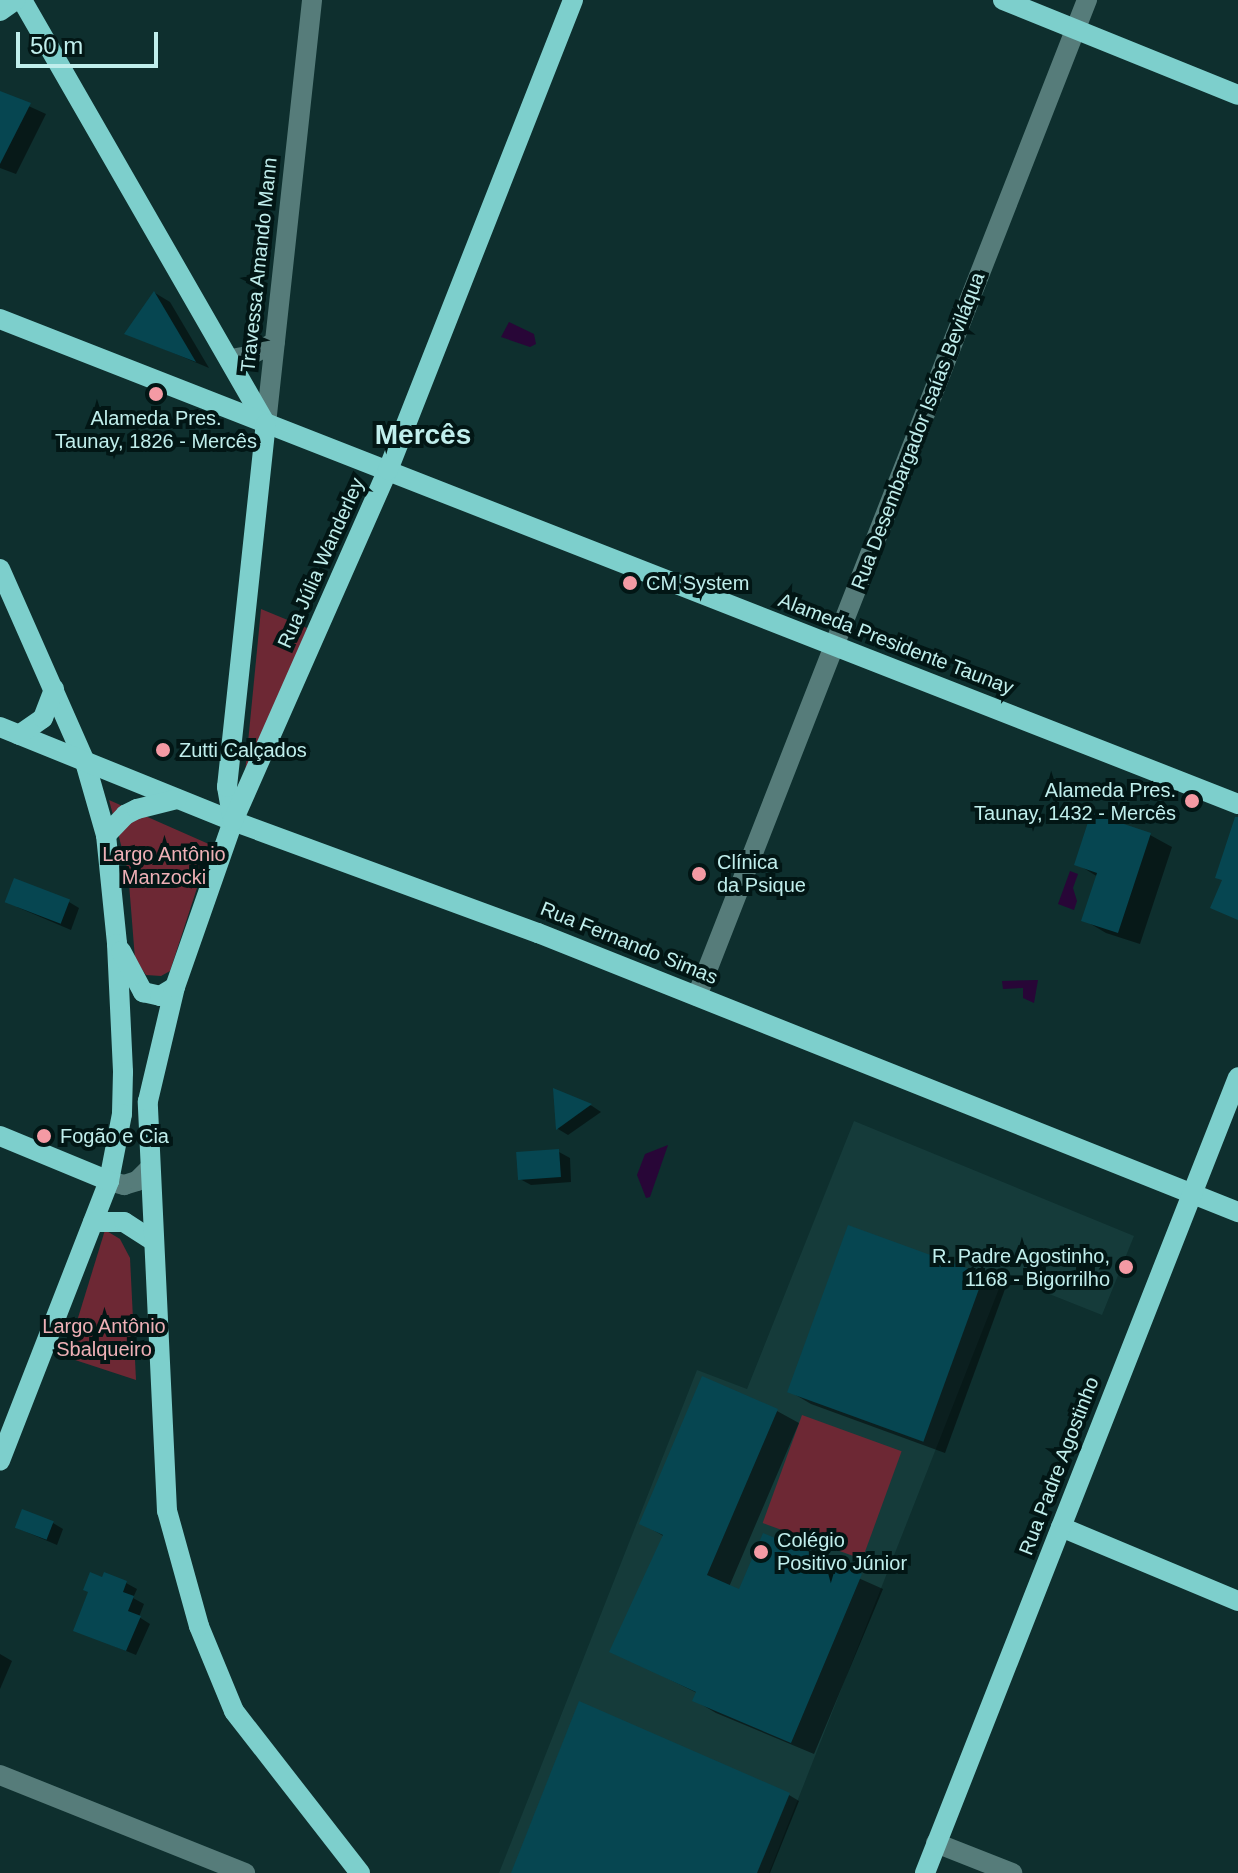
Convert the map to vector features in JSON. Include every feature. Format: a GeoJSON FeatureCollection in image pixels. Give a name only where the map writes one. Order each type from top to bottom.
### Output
{"type":"FeatureCollection","features":[{"type":"Feature","properties":{"kind":"main road"},"geometry":{"type":"LineString","coordinates":[[0,11],[16,0]]}},
{"type":"Feature","properties":{"kind":"main road"},"geometry":{"type":"LineString","coordinates":[[22,0],[266,424]]}},
{"type":"Feature","properties":{"kind":"main road","name":"Rua Júlia Wanderley"},"geometry":{"type":"LineString","coordinates":[[360,1873],[234,1711],[199,1626],[167,1511],[152,1240],[148,1101],[175,987],[233,821],[388,470],[573,0]]}},
{"type":"Feature","properties":{"kind":"main road"},"geometry":{"type":"LineString","coordinates":[[1003,0],[1238,95]]}},
{"type":"Feature","properties":{"kind":"main road","name":"Alameda Presidente Taunay"},"geometry":{"type":"LineString","coordinates":[[0,319],[1238,804]]}},
{"type":"Feature","properties":{"kind":"main road","name":"Travessa Amando Mann"},"geometry":{"type":"LineString","coordinates":[[233,821],[227,787],[266,424]]}},
{"type":"Feature","properties":{"kind":"main road"},"geometry":{"type":"LineString","coordinates":[[0,569],[85,762],[106,835],[117,944],[122,1114],[109,1181],[0,1460]]}},
{"type":"Feature","properties":{"kind":"main road"},"geometry":{"type":"LineString","coordinates":[[10,731],[43,718],[54,689]]}},
{"type":"Feature","properties":{"kind":"main road","name":"Rua Fernando Simas"},"geometry":{"type":"LineString","coordinates":[[10,731],[233,821],[538,933],[1238,1212]]}},
{"type":"Feature","properties":{"kind":"main road"},"geometry":{"type":"LineString","coordinates":[[106,835],[114,824],[137,809],[177,799]]}},
{"type":"Feature","properties":{"kind":"main road"},"geometry":{"type":"LineString","coordinates":[[117,944],[143,992],[160,996],[175,987]]}},
{"type":"Feature","properties":{"kind":"main road","name":"Rua Padre Agostinho"},"geometry":{"type":"LineString","coordinates":[[925,1873],[1238,1077]]}},
{"type":"Feature","properties":{"kind":"main road"},"geometry":{"type":"LineString","coordinates":[[0,1136],[109,1181]]}},
{"type":"Feature","properties":{"kind":"main road"},"geometry":{"type":"LineString","coordinates":[[93,1222],[124,1222],[152,1240]]}},
{"type":"Feature","properties":{"kind":"main road"},"geometry":{"type":"LineString","coordinates":[[1061,1527],[1238,1601]]}},
{"type":"Feature","properties":{"kind":"street","name":"Travessa Amando Mann"},"geometry":{"type":"LineString","coordinates":[[266,424],[312,0]]}},
{"type":"Feature","properties":{"kind":"street","name":"Rua Desembargador Isaías Beviláqua"},"geometry":{"type":"LineString","coordinates":[[697,996],[1087,0]]}},
{"type":"Feature","properties":{"kind":"street"},"geometry":{"type":"LineString","coordinates":[[231,359],[248,356],[275,342]]}},
{"type":"Feature","properties":{"kind":"street"},"geometry":{"type":"LineString","coordinates":[[109,1181],[124,1185],[137,1181],[149,1169]]}},
{"type":"Feature","properties":{"kind":"street"},"geometry":{"type":"LineString","coordinates":[[0,1775],[245,1873]]}},
{"type":"Feature","properties":{"kind":"street"},"geometry":{"type":"LineString","coordinates":[[936,1843],[1012,1873]]}},
{"type":"Feature","properties":{"kind":"shaded area"},"geometry":{"type":"Polygon","coordinates":[[[509,322],[534,334],[536,344],[530,347],[501,337],[509,322]]]}},
{"type":"Feature","properties":{"kind":"shaded area"},"geometry":{"type":"Polygon","coordinates":[[[1070,871],[1078,874],[1073,888],[1077,901],[1074,910],[1058,904],[1070,871]]]}},
{"type":"Feature","properties":{"kind":"shaded area"},"geometry":{"type":"Polygon","coordinates":[[[1038,980],[1034,1003],[1023,998],[1023,988],[1003,989],[1002,981],[1038,980]]]}},
{"type":"Feature","properties":{"kind":"shaded area","name":"Colégio Positivo Júnior"},"geometry":{"type":"Polygon","coordinates":[[[854,1121],[1134,1236],[1102,1315],[1004,1276],[769,1873],[499,1873],[697,1370],[747,1389],[854,1121]]]}},
{"type":"Feature","properties":{"kind":"shaded area"},"geometry":{"type":"Polygon","coordinates":[[[668,1145],[650,1197],[646,1198],[637,1175],[645,1154],[668,1145]]]}},
{"type":"Feature","properties":{"kind":"green space"},"geometry":{"type":"Polygon","coordinates":[[[261,609],[307,628],[243,794],[261,609]]]}},
{"type":"Feature","properties":{"kind":"green space","name":"Largo Antônio Manzocki"},"geometry":{"type":"Polygon","coordinates":[[[109,800],[211,845],[170,971],[161,976],[146,975],[135,959],[128,871],[109,800]]]}},
{"type":"Feature","properties":{"kind":"green space","name":"Largo Antônio Sbalqueiro"},"geometry":{"type":"Polygon","coordinates":[[[105,1230],[120,1239],[130,1258],[136,1380],[66,1357],[105,1230]]]}},
{"type":"Feature","properties":{"kind":"green space"},"geometry":{"type":"Polygon","coordinates":[[[802,1415],[902,1451],[862,1559],[763,1523],[802,1415]]]}},
{"type":"Feature","properties":{"kind":"building"},"geometry":{"type":"Polygon","coordinates":[[[0,91],[31,103],[0,164],[0,91]]]}},
{"type":"Feature","properties":{"kind":"building"},"geometry":{"type":"Polygon","coordinates":[[[154,291],[196,362],[124,334],[154,291]]]}},
{"type":"Feature","properties":{"kind":"building"},"geometry":{"type":"Polygon","coordinates":[[[1091,813],[1151,833],[1118,933],[1081,921],[1097,873],[1074,865],[1091,813]]]}},
{"type":"Feature","properties":{"kind":"building"},"geometry":{"type":"Polygon","coordinates":[[[1235,817],[1238,817],[1238,920],[1210,908],[1222,880],[1215,878],[1235,817]]]}},
{"type":"Feature","properties":{"kind":"building"},"geometry":{"type":"Polygon","coordinates":[[[14,878],[70,900],[61,924],[5,902],[14,878]]]}},
{"type":"Feature","properties":{"kind":"building"},"geometry":{"type":"Polygon","coordinates":[[[553,1088],[592,1104],[556,1130],[553,1088]]]}},
{"type":"Feature","properties":{"kind":"building"},"geometry":{"type":"Polygon","coordinates":[[[559,1149],[561,1177],[518,1180],[516,1152],[559,1149]]]}},
{"type":"Feature","properties":{"kind":"building"},"geometry":{"type":"Polygon","coordinates":[[[848,1225],[984,1275],[923,1442],[787,1392],[848,1225]]]}},
{"type":"Feature","properties":{"kind":"building"},"geometry":{"type":"Polygon","coordinates":[[[702,1376],[778,1409],[707,1575],[739,1589],[763,1533],[862,1574],[791,1743],[692,1701],[696,1692],[609,1652],[663,1535],[639,1524],[702,1376]]]}},
{"type":"Feature","properties":{"kind":"building"},"geometry":{"type":"Polygon","coordinates":[[[22,1509],[54,1521],[47,1540],[15,1528],[22,1509]]]}},
{"type":"Feature","properties":{"kind":"building"},"geometry":{"type":"Polygon","coordinates":[[[90,1572],[102,1577],[104,1572],[127,1581],[123,1592],[134,1596],[128,1611],[141,1616],[126,1651],[73,1631],[88,1592],[83,1590],[90,1572]]]}},
{"type":"Feature","properties":{"kind":"building"},"geometry":{"type":"Polygon","coordinates":[[[579,1701],[790,1793],[757,1873],[511,1873],[579,1701]]]}},
{"type":"Feature","properties":{"kind":"place","name":"Alameda Pres. Taunay, 1826 - Mercês"},"geometry":{"type":"Point","coordinates":[156,394]}},
{"type":"Feature","properties":{"kind":"place","name":"CM System"},"geometry":{"type":"Point","coordinates":[630,583]}},
{"type":"Feature","properties":{"kind":"place","name":"Zutti Calçados"},"geometry":{"type":"Point","coordinates":[163,750]}},
{"type":"Feature","properties":{"kind":"place","name":"Alameda Pres. Taunay, 1432 - Mercês"},"geometry":{"type":"Point","coordinates":[1192,801]}},
{"type":"Feature","properties":{"kind":"place","name":"Clínica da Psique"},"geometry":{"type":"Point","coordinates":[699,874]}},
{"type":"Feature","properties":{"kind":"place","name":"Fogão e Cia"},"geometry":{"type":"Point","coordinates":[44,1136]}},
{"type":"Feature","properties":{"kind":"place","name":"R. Padre Agostinho, 1168 - Bigorrilho"},"geometry":{"type":"Point","coordinates":[1126,1267]}},
{"type":"Feature","properties":{"kind":"place","name":"Colégio Positivo Júnior"},"geometry":{"type":"Point","coordinates":[761,1552]}},
{"type":"Feature","properties":{"kind":"district","name":"Mercês"},"geometry":{"type":"Point","coordinates":[423,435]}}]}
